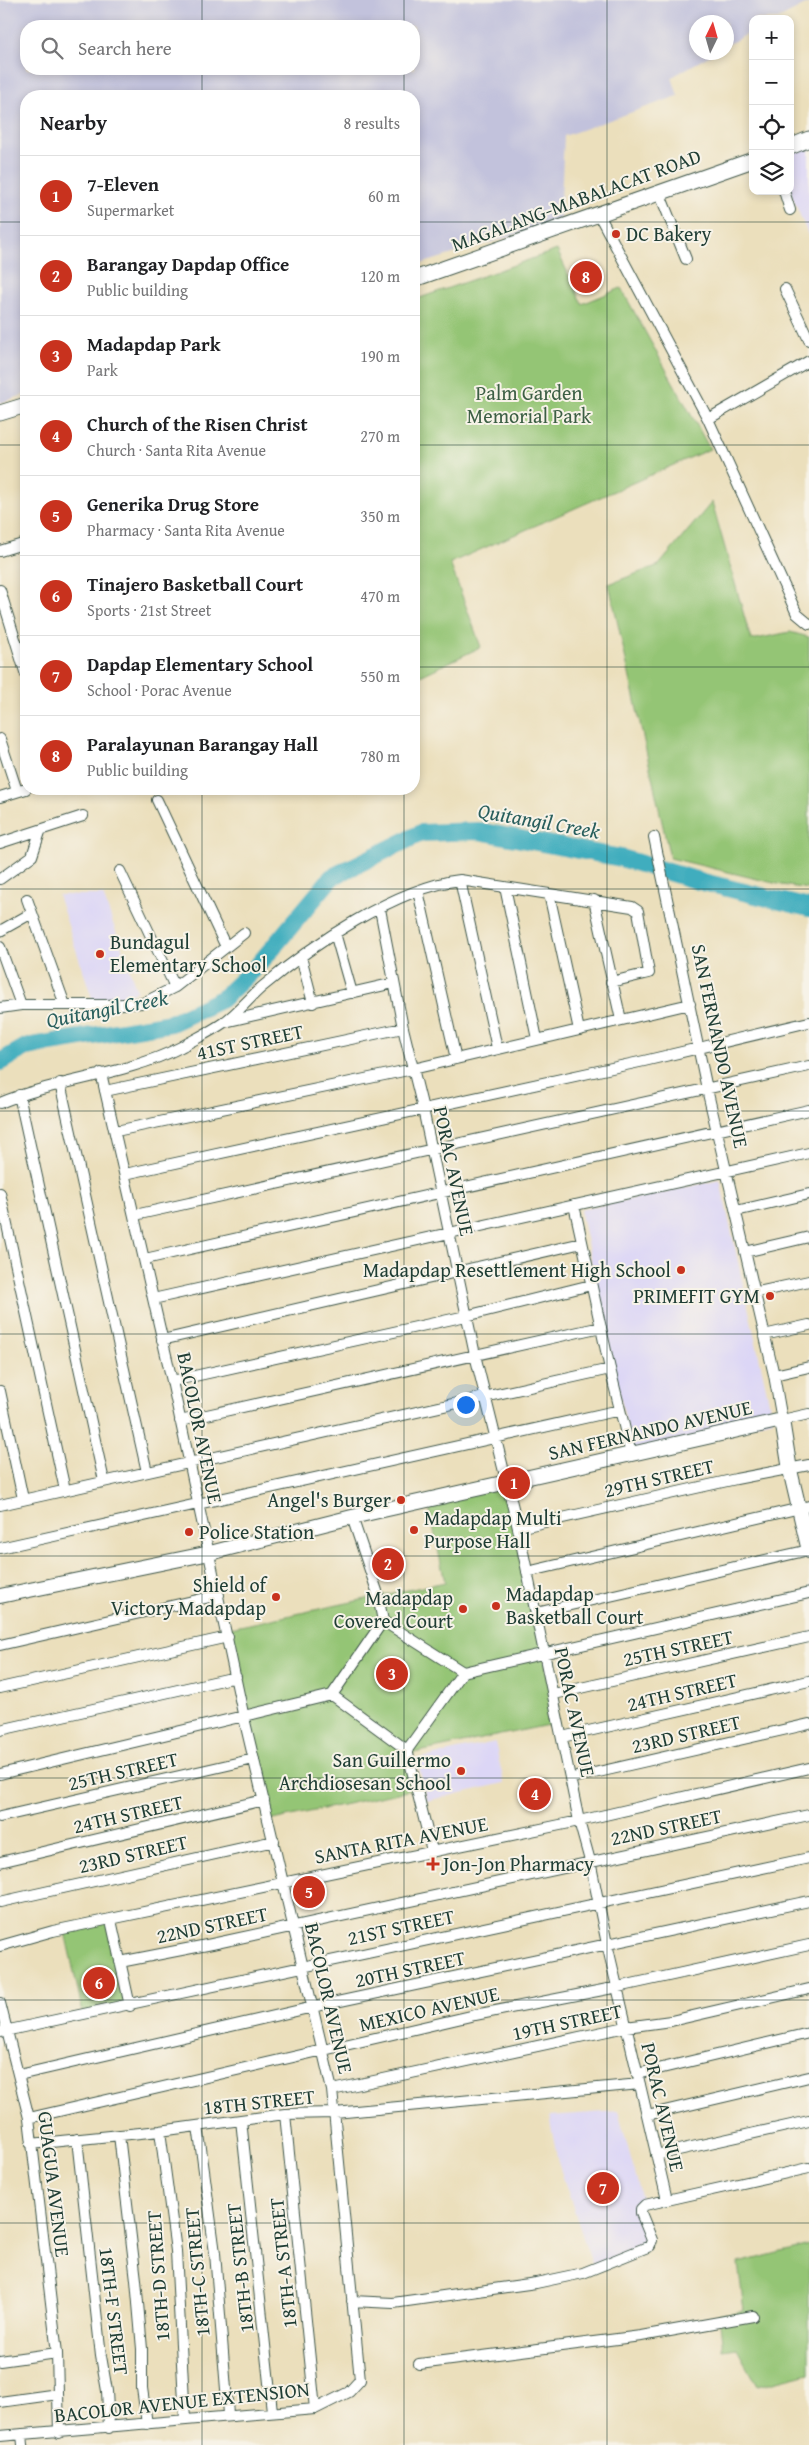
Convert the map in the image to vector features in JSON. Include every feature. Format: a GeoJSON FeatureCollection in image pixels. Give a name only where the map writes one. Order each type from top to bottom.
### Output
{"type":"FeatureCollection","features":[{"type":"Feature","properties":{"kind":"main road"},"geometry":{"type":"LineString","coordinates":[[794,145],[809,139]]}},
{"type":"Feature","properties":{"kind":"main road","name":"MAGALANG-MABALACAT ROAD"},"geometry":{"type":"LineString","coordinates":[[420,277],[749,161]]}},
{"type":"Feature","properties":{"kind":"main road"},"geometry":{"type":"LineString","coordinates":[[0,413],[20,406]]}},
{"type":"Feature","properties":{"kind":"main road","name":"SAN FERNANDO AVENUE"},"geometry":{"type":"LineString","coordinates":[[0,1596],[210,1553],[352,1517],[782,1420],[790,1470],[804,1507],[809,1550]]}},
{"type":"Feature","properties":{"kind":"street"},"geometry":{"type":"LineString","coordinates":[[659,192],[686,259]]}},
{"type":"Feature","properties":{"kind":"street"},"geometry":{"type":"LineString","coordinates":[[785,195],[790,210]]}},
{"type":"Feature","properties":{"kind":"street"},"geometry":{"type":"LineString","coordinates":[[598,213],[708,419],[797,614],[809,624]]}},
{"type":"Feature","properties":{"kind":"street"},"geometry":{"type":"LineString","coordinates":[[785,289],[809,340]]}},
{"type":"Feature","properties":{"kind":"street"},"geometry":{"type":"LineString","coordinates":[[708,419],[809,361]]}},
{"type":"Feature","properties":{"kind":"street"},"geometry":{"type":"LineString","coordinates":[[0,551],[20,545]]}},
{"type":"Feature","properties":{"kind":"street"},"geometry":{"type":"LineString","coordinates":[[0,590],[20,655]]}},
{"type":"Feature","properties":{"kind":"street"},"geometry":{"type":"LineString","coordinates":[[0,739],[20,785]]}},
{"type":"Feature","properties":{"kind":"street"},"geometry":{"type":"LineString","coordinates":[[0,797],[20,791]]}},
{"type":"Feature","properties":{"kind":"street"},"geometry":{"type":"LineString","coordinates":[[157,800],[226,947]]}},
{"type":"Feature","properties":{"kind":"street"},"geometry":{"type":"LineString","coordinates":[[0,844],[83,816]]}},
{"type":"Feature","properties":{"kind":"street"},"geometry":{"type":"LineString","coordinates":[[0,879],[32,856],[40,832]]}},
{"type":"Feature","properties":{"kind":"street","name":"SAN FERNANDO AVENUE"},"geometry":{"type":"LineString","coordinates":[[654,837],[707,1089],[753,1293],[774,1375],[782,1420],[809,1414]]}},
{"type":"Feature","properties":{"kind":"street"},"geometry":{"type":"LineString","coordinates":[[120,871],[174,987]]}},
{"type":"Feature","properties":{"kind":"street"},"geometry":{"type":"LineString","coordinates":[[460,880],[497,1048]]}},
{"type":"Feature","properties":{"kind":"street"},"geometry":{"type":"LineString","coordinates":[[0,1102],[60,1083],[166,1054],[224,1022],[262,986],[335,933],[418,891],[446,882],[460,880],[594,900],[629,906],[638,911],[649,972],[611,982]]}},
{"type":"Feature","properties":{"kind":"street"},"geometry":{"type":"LineString","coordinates":[[505,888],[537,1039]]}},
{"type":"Feature","properties":{"kind":"street"},"geometry":{"type":"LineString","coordinates":[[418,891],[456,1059]]}},
{"type":"Feature","properties":{"kind":"street"},"geometry":{"type":"LineString","coordinates":[[549,894],[579,1030]]}},
{"type":"Feature","properties":{"kind":"street"},"geometry":{"type":"LineString","coordinates":[[28,899],[65,1005]]}},
{"type":"Feature","properties":{"kind":"street"},"geometry":{"type":"LineString","coordinates":[[594,900],[620,1020]]}},
{"type":"Feature","properties":{"kind":"street","name":"PORAC AVENUE"},"geometry":{"type":"LineString","coordinates":[[380,909],[402,1028],[423,1110],[466,1316],[494,1437],[518,1528],[572,1778],[579,1821],[590,1861],[607,1944],[667,2200]]}},
{"type":"Feature","properties":{"kind":"street"},"geometry":{"type":"LineString","coordinates":[[0,931],[32,912]]}},
{"type":"Feature","properties":{"kind":"street"},"geometry":{"type":"LineString","coordinates":[[0,1008],[21,1005],[143,1003],[174,987],[244,933]]}},
{"type":"Feature","properties":{"kind":"street"},"geometry":{"type":"LineString","coordinates":[[335,933],[352,993]]}},
{"type":"Feature","properties":{"kind":"street"},"geometry":{"type":"LineString","coordinates":[[0,947],[21,1005]]}},
{"type":"Feature","properties":{"kind":"street"},"geometry":{"type":"LineString","coordinates":[[301,957],[313,1003]]}},
{"type":"Feature","properties":{"kind":"street"},"geometry":{"type":"LineString","coordinates":[[224,1022],[394,983]]}},
{"type":"Feature","properties":{"kind":"street"},"geometry":{"type":"LineString","coordinates":[[116,1131],[413,1069],[690,1004]]}},
{"type":"Feature","properties":{"kind":"street"},"geometry":{"type":"LineString","coordinates":[[125,1174],[423,1110],[809,1022]]}},
{"type":"Feature","properties":{"kind":"street","name":"41ST STREET"},"geometry":{"type":"LineString","coordinates":[[105,1091],[402,1028]]}},
{"type":"Feature","properties":{"kind":"street"},"geometry":{"type":"LineString","coordinates":[[135,1215],[809,1066]]}},
{"type":"Feature","properties":{"kind":"street","name":"BACOLOR AVENUE"},"geometry":{"type":"LineString","coordinates":[[101,1073],[116,1131],[189,1464],[220,1595],[244,1718],[324,2051],[335,2112]]}},
{"type":"Feature","properties":{"kind":"street"},"geometry":{"type":"LineString","coordinates":[[60,1083],[147,1472]]}},
{"type":"Feature","properties":{"kind":"street"},"geometry":{"type":"LineString","coordinates":[[19,1095],[104,1482]]}},
{"type":"Feature","properties":{"kind":"street"},"geometry":{"type":"LineString","coordinates":[[145,1259],[809,1110]]}},
{"type":"Feature","properties":{"kind":"street"},"geometry":{"type":"LineString","coordinates":[[153,1300],[449,1232],[809,1153]]}},
{"type":"Feature","properties":{"kind":"street"},"geometry":{"type":"LineString","coordinates":[[0,1192],[65,1490]]}},
{"type":"Feature","properties":{"kind":"street"},"geometry":{"type":"LineString","coordinates":[[736,1211],[809,1194]]}},
{"type":"Feature","properties":{"kind":"street"},"geometry":{"type":"LineString","coordinates":[[574,1205],[610,1369],[631,1454]]}},
{"type":"Feature","properties":{"kind":"street"},"geometry":{"type":"LineString","coordinates":[[745,1252],[809,1238]]}},
{"type":"Feature","properties":{"kind":"street"},"geometry":{"type":"LineString","coordinates":[[162,1340],[582,1244]]}},
{"type":"Feature","properties":{"kind":"street"},"geometry":{"type":"LineString","coordinates":[[753,1293],[809,1281]]}},
{"type":"Feature","properties":{"kind":"street"},"geometry":{"type":"LineString","coordinates":[[172,1380],[466,1316],[591,1285]]}},
{"type":"Feature","properties":{"kind":"street"},"geometry":{"type":"LineString","coordinates":[[764,1335],[809,1325]]}},
{"type":"Feature","properties":{"kind":"street"},"geometry":{"type":"LineString","coordinates":[[180,1421],[601,1327]]}},
{"type":"Feature","properties":{"kind":"street"},"geometry":{"type":"LineString","coordinates":[[774,1375],[809,1367]]}},
{"type":"Feature","properties":{"kind":"street"},"geometry":{"type":"LineString","coordinates":[[0,1505],[610,1369]]}},
{"type":"Feature","properties":{"kind":"street"},"geometry":{"type":"LineString","coordinates":[[0,1391],[23,1499]]}},
{"type":"Feature","properties":{"kind":"street"},"geometry":{"type":"LineString","coordinates":[[0,1548],[620,1410]]}},
{"type":"Feature","properties":{"kind":"street","name":"29TH STREET"},"geometry":{"type":"LineString","coordinates":[[518,1528],[736,1479],[809,1465]]}},
{"type":"Feature","properties":{"kind":"street"},"geometry":{"type":"LineString","coordinates":[[527,1572],[804,1507]]}},
{"type":"Feature","properties":{"kind":"street"},"geometry":{"type":"LineString","coordinates":[[0,1774],[332,1696],[383,1621],[377,1591],[352,1517]]}},
{"type":"Feature","properties":{"kind":"street"},"geometry":{"type":"LineString","coordinates":[[536,1613],[809,1550]]}},
{"type":"Feature","properties":{"kind":"street"},"geometry":{"type":"LineString","coordinates":[[407,1750],[463,1672],[809,1593]]}},
{"type":"Feature","properties":{"kind":"street"},"geometry":{"type":"LineString","coordinates":[[0,1645],[220,1595]]}},
{"type":"Feature","properties":{"kind":"street"},"geometry":{"type":"LineString","coordinates":[[383,1621],[463,1672]]}},
{"type":"Feature","properties":{"kind":"street"},"geometry":{"type":"LineString","coordinates":[[0,1688],[228,1637]]}},
{"type":"Feature","properties":{"kind":"street","name":"25TH STREET"},"geometry":{"type":"LineString","coordinates":[[554,1694],[809,1637]]}},
{"type":"Feature","properties":{"kind":"street"},"geometry":{"type":"LineString","coordinates":[[0,1730],[236,1677]]}},
{"type":"Feature","properties":{"kind":"street","name":"24TH STREET"},"geometry":{"type":"LineString","coordinates":[[562,1737],[809,1681]]}},
{"type":"Feature","properties":{"kind":"street"},"geometry":{"type":"LineString","coordinates":[[332,1696],[407,1750],[432,1851]]}},
{"type":"Feature","properties":{"kind":"street","name":"23RD STREET"},"geometry":{"type":"LineString","coordinates":[[572,1778],[809,1724]]}},
{"type":"Feature","properties":{"kind":"street","name":"25TH STREET"},"geometry":{"type":"LineString","coordinates":[[0,1817],[254,1759]]}},
{"type":"Feature","properties":{"kind":"street","name":"SANTA RITA AVENUE"},"geometry":{"type":"LineString","coordinates":[[0,1946],[53,1932],[284,1882],[579,1821],[809,1768]]}},
{"type":"Feature","properties":{"kind":"street","name":"24TH STREET"},"geometry":{"type":"LineString","coordinates":[[0,1862],[264,1800]]}},
{"type":"Feature","properties":{"kind":"street","name":"22ND STREET"},"geometry":{"type":"LineString","coordinates":[[120,1962],[809,1814]]}},
{"type":"Feature","properties":{"kind":"street","name":"23RD STREET"},"geometry":{"type":"LineString","coordinates":[[0,1902],[274,1840]]}},
{"type":"Feature","properties":{"kind":"street","name":"21ST STREET"},"geometry":{"type":"LineString","coordinates":[[3,2032],[809,1858]]}},
{"type":"Feature","properties":{"kind":"street","name":"20TH STREET"},"geometry":{"type":"LineString","coordinates":[[19,2075],[313,2007],[809,1901]]}},
{"type":"Feature","properties":{"kind":"street"},"geometry":{"type":"LineString","coordinates":[[111,1920],[130,2006]]}},
{"type":"Feature","properties":{"kind":"street","name":"MEXICO AVENUE"},"geometry":{"type":"LineString","coordinates":[[29,2118],[475,2015],[618,1987],[809,1945]]}},
{"type":"Feature","properties":{"kind":"street","name":"19TH STREET"},"geometry":{"type":"LineString","coordinates":[[332,2090],[626,2027],[671,2021],[809,1989]]}},
{"type":"Feature","properties":{"kind":"street","name":"GUAGUA AVENUE"},"geometry":{"type":"LineString","coordinates":[[0,2003],[3,2032],[19,2075],[29,2118],[56,2353],[59,2433]]}},
{"type":"Feature","properties":{"kind":"street","name":"18TH STREET"},"geometry":{"type":"LineString","coordinates":[[31,2144],[198,2126],[285,2114],[335,2112],[638,2079],[809,2033]]}},
{"type":"Feature","properties":{"kind":"street"},"geometry":{"type":"LineString","coordinates":[[647,2115],[809,2077]]}},
{"type":"Feature","properties":{"kind":"street","name":"BACOLOR AVENUE EXTENSION"},"geometry":{"type":"LineString","coordinates":[[0,2436],[23,2440],[59,2433],[228,2414],[314,2409],[349,2392],[360,2380],[343,2218],[335,2112]]}},
{"type":"Feature","properties":{"kind":"street","name":"18TH-A STREET"},"geometry":{"type":"LineString","coordinates":[[285,2114],[314,2409]]}},
{"type":"Feature","properties":{"kind":"street","name":"18TH-B STREET"},"geometry":{"type":"LineString","coordinates":[[241,2120],[272,2411]]}},
{"type":"Feature","properties":{"kind":"street"},"geometry":{"type":"LineString","coordinates":[[656,2155],[809,2120]]}},
{"type":"Feature","properties":{"kind":"street","name":"18TH-C STREET"},"geometry":{"type":"LineString","coordinates":[[198,2126],[215,2254],[228,2414]]}},
{"type":"Feature","properties":{"kind":"street","name":"18TH-D STREET"},"geometry":{"type":"LineString","coordinates":[[160,2130],[176,2250],[185,2420]]}},
{"type":"Feature","properties":{"kind":"street"},"geometry":{"type":"LineString","coordinates":[[119,2135],[137,2290],[142,2349],[142,2388],[147,2424]]}},
{"type":"Feature","properties":{"kind":"street","name":"18TH-F STREET"},"geometry":{"type":"LineString","coordinates":[[77,2139],[101,2356],[107,2391],[109,2428]]}},
{"type":"Feature","properties":{"kind":"street"},"geometry":{"type":"LineString","coordinates":[[352,2301],[393,2303],[493,2290],[583,2273],[650,2246],[652,2240],[641,2210],[645,2205],[809,2168]]}},
{"type":"Feature","properties":{"kind":"street"},"geometry":{"type":"LineString","coordinates":[[419,2364],[641,2336],[753,2316]]}},
{"type":"Feature","properties":{"kind":"street"},"geometry":{"type":"LineString","coordinates":[[0,2361],[56,2353]]}},
{"type":"Feature","properties":{"kind":"street"},"geometry":{"type":"LineString","coordinates":[[0,2402],[58,2394]]}},
{"type":"Feature","properties":{"kind":"shaded area"},"geometry":{"type":"Polygon","coordinates":[[[0,0],[809,0],[809,3],[786,15],[749,15],[749,33],[734,41],[734,15],[689,15],[689,60],[702,60],[672,77],[678,96],[564,136],[560,221],[420,264],[420,90],[20,90],[20,396],[0,403],[0,0]]]}},
{"type":"Feature","properties":{"kind":"shaded area"},"geometry":{"type":"Polygon","coordinates":[[[809,147],[809,237],[792,195],[794,195],[794,153],[809,147]]]}},
{"type":"Feature","properties":{"kind":"shaded area","name":"Bundagul Elementary School"},"geometry":{"type":"Polygon","coordinates":[[[58,895],[103,895],[137,991],[111,1000],[93,1001],[58,895]]]}},
{"type":"Feature","properties":{"kind":"shaded area","name":"Madapdap Resettlement High School"},"geometry":{"type":"Polygon","coordinates":[[[720,1180],[773,1420],[632,1450],[580,1210],[720,1180]]]}},
{"type":"Feature","properties":{"kind":"shaded area","name":"San Guillermo Archdiosesan School"},"geometry":{"type":"Polygon","coordinates":[[[495,1742],[504,1783],[427,1801],[417,1759],[495,1742]]]}},
{"type":"Feature","properties":{"kind":"shaded area"},"geometry":{"type":"Polygon","coordinates":[[[618,2111],[642,2199],[638,2208],[650,2243],[593,2267],[558,2162],[549,2116],[618,2111]]]}},
{"type":"Feature","properties":{"kind":"green space","name":"Palm Garden Memorial Park"},"geometry":{"type":"Polygon","coordinates":[[[557,250],[582,304],[621,288],[710,449],[450,563],[481,647],[420,676],[420,298],[557,250]]]}},
{"type":"Feature","properties":{"kind":"green space"},"geometry":{"type":"Polygon","coordinates":[[[712,502],[751,640],[790,632],[809,637],[809,889],[782,885],[670,858],[609,584],[659,565],[712,502]]]}},
{"type":"Feature","properties":{"kind":"green space"},"geometry":{"type":"Polygon","coordinates":[[[507,1486],[558,1723],[409,1754],[416,1789],[268,1821],[226,1629],[445,1582],[428,1503],[507,1486]]]}},
{"type":"Feature","properties":{"kind":"green space"},"geometry":{"type":"Polygon","coordinates":[[[108,1922],[127,2003],[83,2013],[65,1932],[108,1922]]]}},
{"type":"Feature","properties":{"kind":"green space"},"geometry":{"type":"Polygon","coordinates":[[[809,2245],[809,2373],[758,2386],[737,2348],[723,2350],[719,2315],[744,2311],[738,2263],[809,2245]]]}},
{"type":"Feature","properties":{"kind":"waterway","name":"Quitangil Creek"},"geometry":{"type":"LineString","coordinates":[[0,1062],[26,1047],[171,1023],[222,999],[259,964],[332,877],[421,833],[479,831],[621,858],[699,881],[809,908]]}},
{"type":"Feature","properties":{"kind":"place","name":"DC Bakery"},"geometry":{"type":"Point","coordinates":[616,234]}},
{"type":"Feature","properties":{"kind":"place","name":"Paralayunan Barangay Hall"},"geometry":{"type":"Point","coordinates":[586,277]}},
{"type":"Feature","properties":{"kind":"place","name":"Bundagul Elementary School"},"geometry":{"type":"Point","coordinates":[100,954]}},
{"type":"Feature","properties":{"kind":"place","name":"Madapdap Resettlement High School"},"geometry":{"type":"Point","coordinates":[681,1270]}},
{"type":"Feature","properties":{"kind":"place","name":"PRIMEFIT GYM"},"geometry":{"type":"Point","coordinates":[770,1296]}},
{"type":"Feature","properties":{"kind":"place","name":"7-Eleven"},"geometry":{"type":"Point","coordinates":[514,1483]}},
{"type":"Feature","properties":{"kind":"place","name":"Angel's Burger"},"geometry":{"type":"Point","coordinates":[401,1500]}},
{"type":"Feature","properties":{"kind":"place","name":"Madapdap Multi Purpose Hall"},"geometry":{"type":"Point","coordinates":[414,1530]}},
{"type":"Feature","properties":{"kind":"place","name":"Police Station"},"geometry":{"type":"Point","coordinates":[189,1532]}},
{"type":"Feature","properties":{"kind":"place","name":"Barangay Dapdap Office"},"geometry":{"type":"Point","coordinates":[388,1564]}},
{"type":"Feature","properties":{"kind":"place","name":"Shield of Victory Madapdap"},"geometry":{"type":"Point","coordinates":[276,1597]}},
{"type":"Feature","properties":{"kind":"place","name":"Madapdap Basketball Court"},"geometry":{"type":"Point","coordinates":[496,1606]}},
{"type":"Feature","properties":{"kind":"place","name":"Madapdap Covered Court"},"geometry":{"type":"Point","coordinates":[463,1609]}},
{"type":"Feature","properties":{"kind":"place","name":"Madapdap Park"},"geometry":{"type":"Point","coordinates":[392,1674]}},
{"type":"Feature","properties":{"kind":"place","name":"San Guillermo Archdiosesan School"},"geometry":{"type":"Point","coordinates":[461,1771]}},
{"type":"Feature","properties":{"kind":"place","name":"Church of the Risen Christ"},"geometry":{"type":"Point","coordinates":[535,1794]}},
{"type":"Feature","properties":{"kind":"place","name":"Jon-Jon Pharmacy"},"geometry":{"type":"Point","coordinates":[433,1864]}},
{"type":"Feature","properties":{"kind":"place","name":"Generika Drug Store"},"geometry":{"type":"Point","coordinates":[309,1892]}},
{"type":"Feature","properties":{"kind":"place","name":"Tinajero Basketball Court"},"geometry":{"type":"Point","coordinates":[99,1983]}},
{"type":"Feature","properties":{"kind":"place","name":"Dapdap Elementary School"},"geometry":{"type":"Point","coordinates":[603,2188]}}]}
